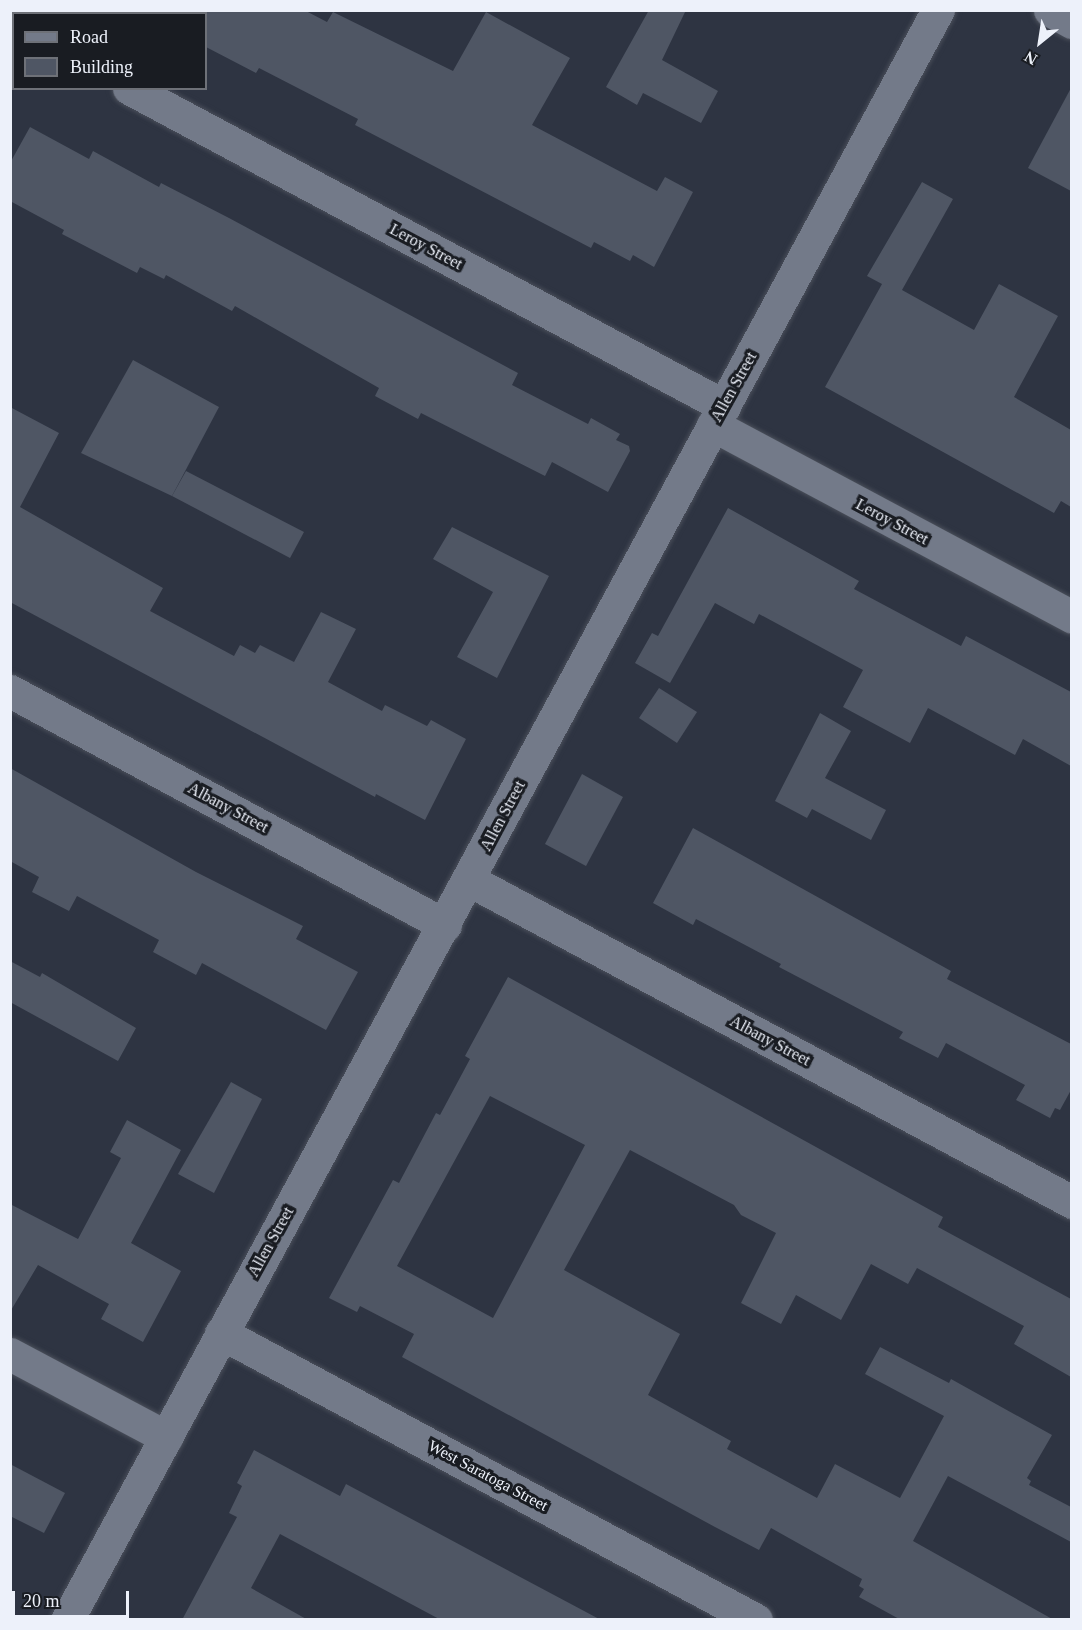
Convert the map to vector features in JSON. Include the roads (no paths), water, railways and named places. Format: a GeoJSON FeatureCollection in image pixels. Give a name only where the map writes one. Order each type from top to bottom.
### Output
{"type":"FeatureCollection","features":[{"type":"Feature","properties":{"kind":"street","name":"Allen Street"},"geometry":{"type":"LineString","coordinates":[[67,1620],[221,1333],[446,925],[718,415],[938,10]]}},
{"type":"Feature","properties":{"kind":"street"},"geometry":{"type":"LineString","coordinates":[[1050,10],[1071,22]]}},
{"type":"Feature","properties":{"kind":"street","name":"Leroy Street"},"geometry":{"type":"LineString","coordinates":[[133,90],[718,415],[1071,617]]}},
{"type":"Feature","properties":{"kind":"street","name":"Albany Street"},"geometry":{"type":"LineString","coordinates":[[10,691],[446,925]]}},
{"type":"Feature","properties":{"kind":"street","name":"Albany Street"},"geometry":{"type":"LineString","coordinates":[[469,880],[1071,1202]]}},
{"type":"Feature","properties":{"kind":"street","name":"West Saratoga Street"},"geometry":{"type":"LineString","coordinates":[[221,1333],[756,1620]]}},
{"type":"Feature","properties":{"kind":"street"},"geometry":{"type":"LineString","coordinates":[[10,1354],[166,1437]]}}]}
